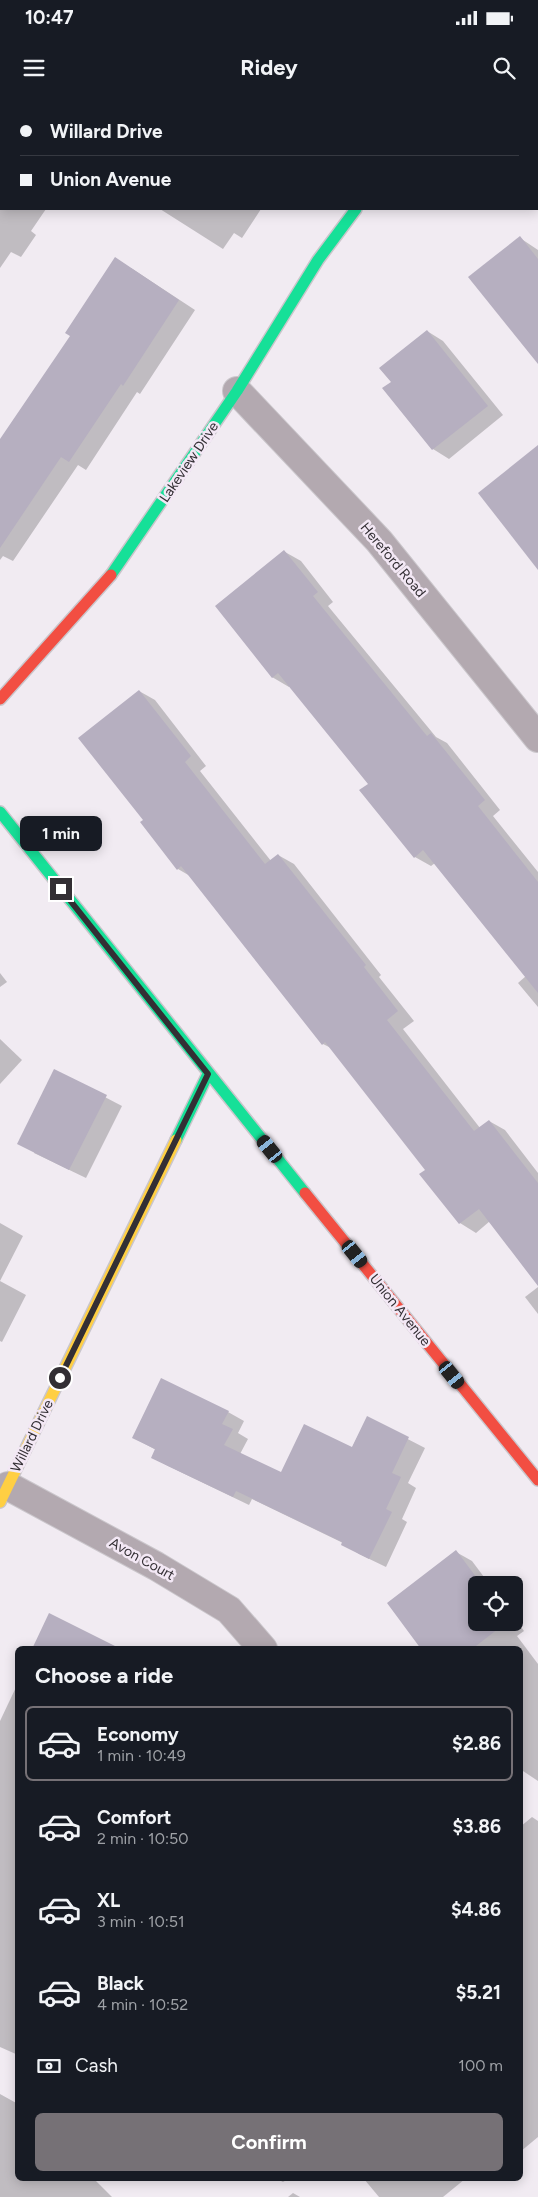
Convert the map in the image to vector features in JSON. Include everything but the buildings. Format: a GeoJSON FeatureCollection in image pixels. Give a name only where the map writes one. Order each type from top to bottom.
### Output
{"type":"FeatureCollection","features":[{"type":"Feature","properties":{"kind":"street","name":"Lakeview Drive"},"geometry":{"type":"LineString","coordinates":[[0,699],[112,574],[237,391],[318,260],[355,210]]}},
{"type":"Feature","properties":{"kind":"street","name":"Hereford Road"},"geometry":{"type":"LineString","coordinates":[[237,391],[379,541],[538,738]]}},
{"type":"Feature","properties":{"kind":"street","name":"Union Avenue"},"geometry":{"type":"LineString","coordinates":[[0,812],[208,1074],[538,1480]]}},
{"type":"Feature","properties":{"kind":"street","name":"Willard Drive"},"geometry":{"type":"LineString","coordinates":[[4,1494],[208,1074]]}},
{"type":"Feature","properties":{"kind":"street","name":"Avon Court"},"geometry":{"type":"LineString","coordinates":[[4,1494],[156,1566],[229,1610],[260,1646]]}},
{"type":"Feature","properties":{"kind":"traffic: fast"},"geometry":{"type":"LineString","coordinates":[[111,575],[237,391],[318,260],[355,210]]}},
{"type":"Feature","properties":{"kind":"traffic: fast"},"geometry":{"type":"LineString","coordinates":[[0,812],[305,1193]]}},
{"type":"Feature","properties":{"kind":"traffic: fast"},"geometry":{"type":"LineString","coordinates":[[176,1140],[208,1074]]}},
{"type":"Feature","properties":{"kind":"traffic: slow"},"geometry":{"type":"LineString","coordinates":[[0,1502],[176,1140]]}},
{"type":"Feature","properties":{"kind":"traffic: jam"},"geometry":{"type":"LineString","coordinates":[[0,699],[111,575]]}},
{"type":"Feature","properties":{"kind":"traffic: jam"},"geometry":{"type":"LineString","coordinates":[[305,1193],[538,1480]]}},
{"type":"Feature","properties":{"kind":"route"},"geometry":{"type":"LineString","coordinates":[[60,1378],[208,1074],[61,889]]}}]}
